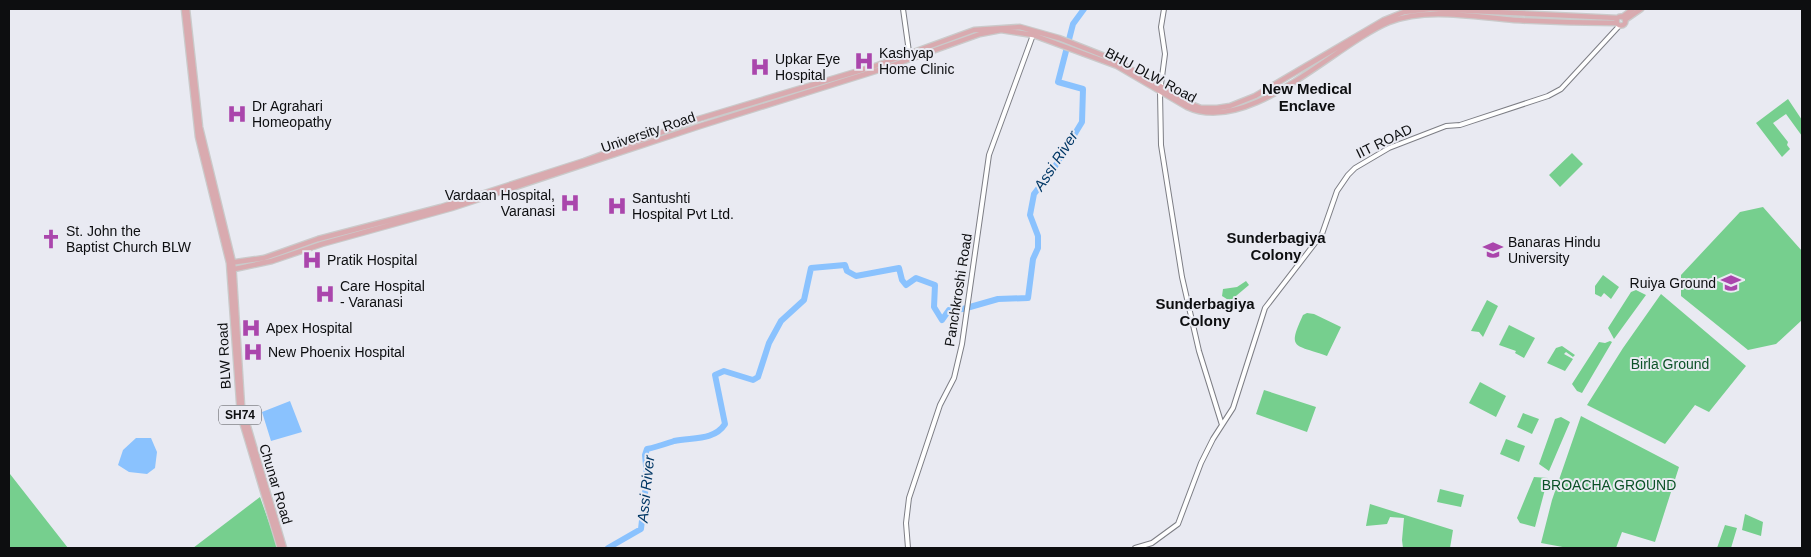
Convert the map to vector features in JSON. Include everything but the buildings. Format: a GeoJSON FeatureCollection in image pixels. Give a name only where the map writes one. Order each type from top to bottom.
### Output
{"type":"FeatureCollection","features":[{"type":"Feature","properties":{"kind":"main road","name":"SH74"},"geometry":{"type":"LineString","coordinates":[[186,9],[198,137],[233,277]]}},
{"type":"Feature","properties":{"kind":"main road","name":"BHU DLW Road"},"geometry":{"type":"LineString","coordinates":[[910,56],[974,30],[1020,27],[1059,38],[1115,60],[1201,108],[1230,106],[1255,96],[1384,20],[1404,12],[1431,9],[1620,21]]}},
{"type":"Feature","properties":{"kind":"main road"},"geometry":{"type":"LineString","coordinates":[[1620,21],[1633,9]]}},
{"type":"Feature","properties":{"kind":"main road"},"geometry":{"type":"LineString","coordinates":[[1620,21],[1641,9]]}},
{"type":"Feature","properties":{"kind":"main road","name":"BHU DLW Road"},"geometry":{"type":"LineString","coordinates":[[1071,48],[1117,66],[1197,112],[1212,114],[1240,109],[1275,92],[1372,31],[1402,18],[1417,15],[1567,23],[1620,21]]}},
{"type":"Feature","properties":{"kind":"main road","name":"University Road"},"geometry":{"type":"LineString","coordinates":[[232,269],[243,264],[415,217],[980,34],[1001,30],[1033,35],[1071,48]]}},
{"type":"Feature","properties":{"kind":"main road"},"geometry":{"type":"LineString","coordinates":[[231,263],[243,264]]}},
{"type":"Feature","properties":{"kind":"main road","name":"BLW Road"},"geometry":{"type":"LineString","coordinates":[[233,277],[240,416],[280,548]]}},
{"type":"Feature","properties":{"kind":"main road","name":"Chunar Road"},"geometry":{"type":"LineString","coordinates":[[233,277],[242,406],[284,548]]}},
{"type":"Feature","properties":{"kind":"street"},"geometry":{"type":"LineString","coordinates":[[903,9],[910,56]]}},
{"type":"Feature","properties":{"kind":"street"},"geometry":{"type":"LineString","coordinates":[[1164,9],[1161,27],[1165,54],[1160,92],[1161,144],[1182,277],[1199,350],[1222,425]]}},
{"type":"Feature","properties":{"kind":"street","name":"IIT ROAD"},"geometry":{"type":"LineString","coordinates":[[1135,548],[1152,543],[1178,524],[1201,463],[1233,408],[1265,308],[1322,234],[1337,191],[1355,168],[1407,140],[1446,126],[1460,125],[1548,96],[1561,89],[1620,21]]}},
{"type":"Feature","properties":{"kind":"street","name":"Panchkroshi Road"},"geometry":{"type":"LineString","coordinates":[[908,548],[906,523],[909,498],[940,405],[954,378],[966,312],[989,155],[1033,35]]}},
{"type":"Feature","properties":{"kind":"green space"},"geometry":{"type":"Polygon","coordinates":[[[1788,99],[1802,120],[1802,136],[1786,114],[1773,123],[1788,142],[1787,145],[1790,149],[1782,157],[1756,123],[1788,99]]]}},
{"type":"Feature","properties":{"kind":"green space"},"geometry":{"type":"Polygon","coordinates":[[[1572,153],[1583,164],[1560,187],[1549,175],[1572,153]]]}},
{"type":"Feature","properties":{"kind":"green space"},"geometry":{"type":"Polygon","coordinates":[[[1763,207],[1802,251],[1802,320],[1776,344],[1748,350],[1681,296],[1681,275],[1740,212],[1763,207]]]}},
{"type":"Feature","properties":{"kind":"green space"},"geometry":{"type":"Polygon","coordinates":[[[1603,275],[1619,287],[1611,299],[1604,293],[1601,297],[1595,294],[1595,286],[1603,275]]]}},
{"type":"Feature","properties":{"kind":"green space"},"geometry":{"type":"Polygon","coordinates":[[[1246,281],[1249,285],[1230,301],[1222,296],[1223,289],[1237,287],[1246,281]]]}},
{"type":"Feature","properties":{"kind":"green space"},"geometry":{"type":"Polygon","coordinates":[[[1636,290],[1646,295],[1614,339],[1608,328],[1631,292],[1636,290]]]}},
{"type":"Feature","properties":{"kind":"green space","name":"Birla Ground"},"geometry":{"type":"Polygon","coordinates":[[[1661,294],[1746,366],[1709,412],[1695,405],[1665,444],[1587,405],[1623,348],[1661,294]]]}},
{"type":"Feature","properties":{"kind":"green space"},"geometry":{"type":"Polygon","coordinates":[[[1487,300],[1498,306],[1483,337],[1479,332],[1471,331],[1487,300]]]}},
{"type":"Feature","properties":{"kind":"green space"},"geometry":{"type":"Polygon","coordinates":[[[1307,313],[1314,314],[1341,327],[1327,356],[1301,347],[1295,340],[1298,326],[1303,315],[1307,313]]]}},
{"type":"Feature","properties":{"kind":"green space"},"geometry":{"type":"Polygon","coordinates":[[[1509,325],[1535,338],[1524,358],[1515,353],[1516,351],[1499,345],[1509,325]]]}},
{"type":"Feature","properties":{"kind":"green space"},"geometry":{"type":"Polygon","coordinates":[[[1599,342],[1605,343],[1612,342],[1582,393],[1577,391],[1572,384],[1599,342]]]}},
{"type":"Feature","properties":{"kind":"green space"},"geometry":{"type":"Polygon","coordinates":[[[1562,346],[1575,355],[1573,357],[1566,352],[1564,354],[1573,359],[1565,371],[1547,363],[1556,348],[1562,346]]]}},
{"type":"Feature","properties":{"kind":"green space"},"geometry":{"type":"Polygon","coordinates":[[[1480,382],[1506,396],[1496,417],[1469,403],[1480,382]]]}},
{"type":"Feature","properties":{"kind":"green space"},"geometry":{"type":"Polygon","coordinates":[[[1264,390],[1316,407],[1307,432],[1256,414],[1264,390]]]}},
{"type":"Feature","properties":{"kind":"green space"},"geometry":{"type":"Polygon","coordinates":[[[1523,413],[1539,419],[1532,434],[1517,427],[1523,413]]]}},
{"type":"Feature","properties":{"kind":"green space","name":"BROACHA GROUND"},"geometry":{"type":"Polygon","coordinates":[[[1581,416],[1679,467],[1655,542],[1622,532],[1616,548],[1568,548],[1541,543],[1552,500],[1581,416]]]}},
{"type":"Feature","properties":{"kind":"green space"},"geometry":{"type":"Polygon","coordinates":[[[1561,417],[1570,422],[1549,471],[1539,464],[1555,419],[1561,417]]]}},
{"type":"Feature","properties":{"kind":"green space"},"geometry":{"type":"Polygon","coordinates":[[[1506,439],[1525,446],[1519,462],[1500,454],[1506,439]]]}},
{"type":"Feature","properties":{"kind":"green space"},"geometry":{"type":"Polygon","coordinates":[[[10,474],[68,548],[9,548],[10,474]]]}},
{"type":"Feature","properties":{"kind":"green space"},"geometry":{"type":"Polygon","coordinates":[[[1534,477],[1548,478],[1535,527],[1520,523],[1517,518],[1534,477]]]}},
{"type":"Feature","properties":{"kind":"green space"},"geometry":{"type":"Polygon","coordinates":[[[1440,489],[1464,495],[1461,507],[1437,502],[1440,489]]]}},
{"type":"Feature","properties":{"kind":"green space"},"geometry":{"type":"Polygon","coordinates":[[[260,497],[278,548],[193,548],[260,497]]]}},
{"type":"Feature","properties":{"kind":"green space"},"geometry":{"type":"Polygon","coordinates":[[[1370,504],[1453,530],[1450,548],[1403,548],[1404,518],[1390,517],[1387,524],[1366,526],[1370,504]]]}},
{"type":"Feature","properties":{"kind":"green space"},"geometry":{"type":"Polygon","coordinates":[[[1745,514],[1763,522],[1761,536],[1742,530],[1745,514]]]}},
{"type":"Feature","properties":{"kind":"green space"},"geometry":{"type":"Polygon","coordinates":[[[1725,525],[1737,528],[1731,548],[1717,548],[1725,525]]]}},
{"type":"Feature","properties":{"kind":"water"},"geometry":{"type":"Polygon","coordinates":[[[290,401],[302,432],[271,441],[262,412],[290,401]]]}},
{"type":"Feature","properties":{"kind":"water"},"geometry":{"type":"Polygon","coordinates":[[[136,438],[151,438],[157,452],[155,468],[147,474],[129,472],[118,465],[123,450],[136,438]]]}},
{"type":"Feature","properties":{"kind":"waterway","name":"Assi River"},"geometry":{"type":"LineString","coordinates":[[608,548],[641,529],[647,476],[645,455],[647,449],[674,441],[709,436],[725,424],[715,375],[724,371],[753,380],[758,377],[769,343],[781,321],[804,300],[811,268],[845,265],[847,271],[856,276],[899,268],[902,280],[906,285],[916,278],[935,285],[934,307],[942,320],[949,310],[963,309],[998,299],[1028,298],[1033,259],[1038,248],[1038,236],[1030,215],[1034,194],[1054,168],[1082,122],[1083,89],[1058,82],[1073,24],[1084,9]]}},
{"type":"Feature","properties":{"kind":"place","name":"Kashyap Home Clinic"},"geometry":{"type":"Point","coordinates":[864,61]}},
{"type":"Feature","properties":{"kind":"place","name":"Upkar Eye Hospital"},"geometry":{"type":"Point","coordinates":[760,67]}},
{"type":"Feature","properties":{"kind":"place","name":"Dr Agrahari Homeopathy"},"geometry":{"type":"Point","coordinates":[237,114]}},
{"type":"Feature","properties":{"kind":"place","name":"Vardaan Hospital, Varanasi"},"geometry":{"type":"Point","coordinates":[570,203]}},
{"type":"Feature","properties":{"kind":"place","name":"Santushti Hospital Pvt Ltd."},"geometry":{"type":"Point","coordinates":[617,206]}},
{"type":"Feature","properties":{"kind":"place","name":"St. John the Baptist Church BLW"},"geometry":{"type":"Point","coordinates":[51,239]}},
{"type":"Feature","properties":{"kind":"place","name":"Banaras Hindu University"},"geometry":{"type":"Point","coordinates":[1493,250]}},
{"type":"Feature","properties":{"kind":"place","name":"Pratik Hospital"},"geometry":{"type":"Point","coordinates":[312,260]}},
{"type":"Feature","properties":{"kind":"place","name":"Ruiya Ground"},"geometry":{"type":"Point","coordinates":[1731,283]}},
{"type":"Feature","properties":{"kind":"place","name":"Care Hospital - Varanasi"},"geometry":{"type":"Point","coordinates":[325,294]}},
{"type":"Feature","properties":{"kind":"place","name":"Apex Hospital"},"geometry":{"type":"Point","coordinates":[251,328]}},
{"type":"Feature","properties":{"kind":"place","name":"New Phoenix Hospital"},"geometry":{"type":"Point","coordinates":[253,352]}},
{"type":"Feature","properties":{"kind":"district","name":"New Medical Enclave"},"geometry":{"type":"Point","coordinates":[1307,98]}},
{"type":"Feature","properties":{"kind":"district","name":"Sunderbagiya Colony"},"geometry":{"type":"Point","coordinates":[1276,246]}},
{"type":"Feature","properties":{"kind":"district","name":"Sunderbagiya Colony"},"geometry":{"type":"Point","coordinates":[1205,312]}}]}
